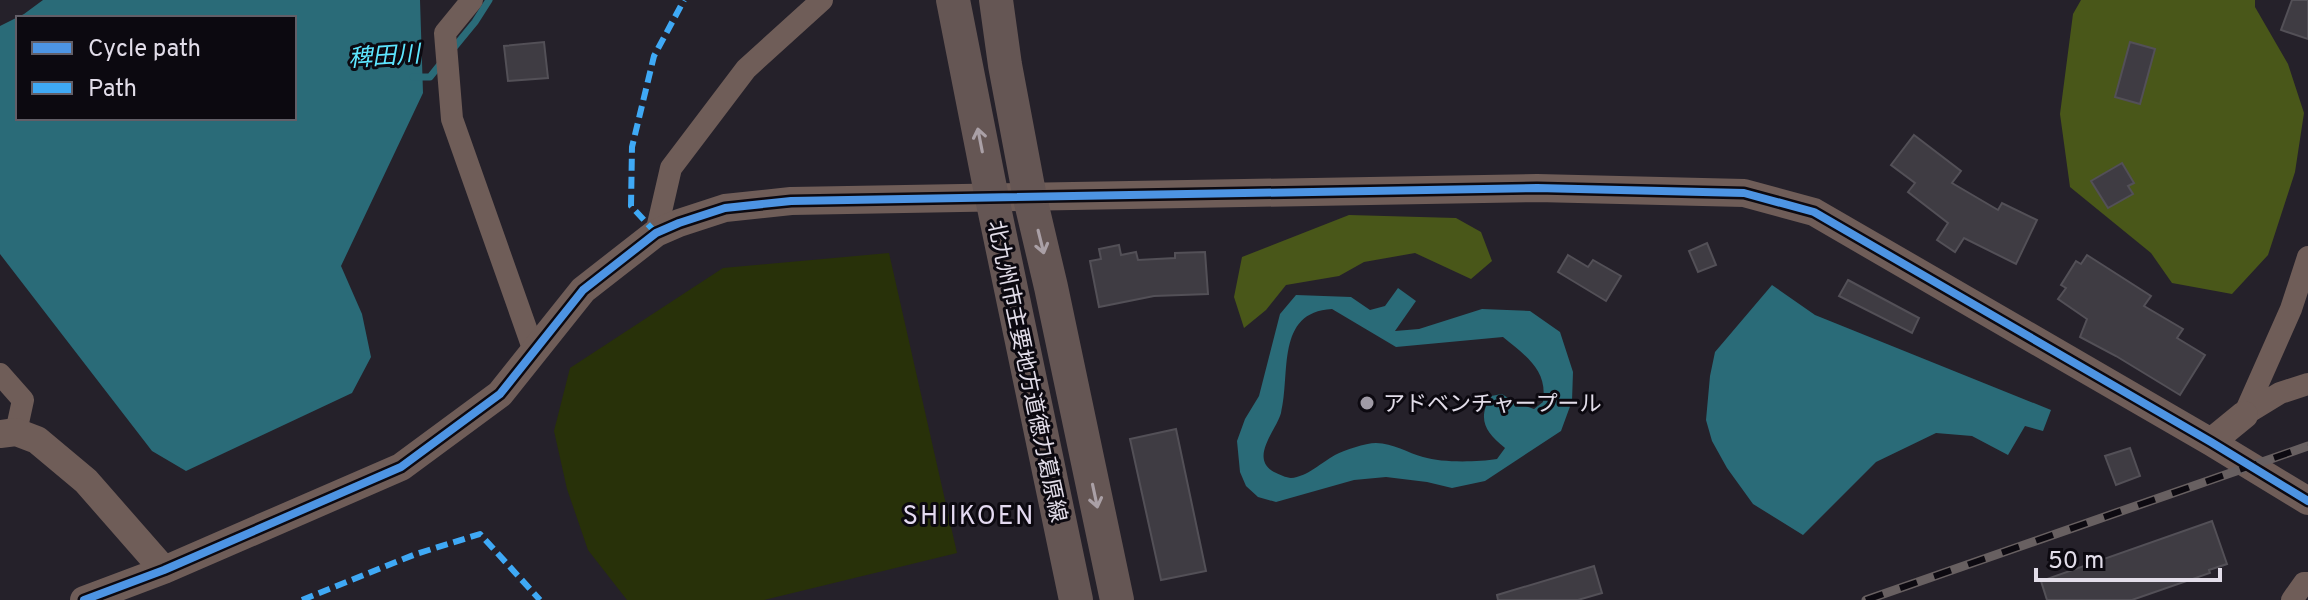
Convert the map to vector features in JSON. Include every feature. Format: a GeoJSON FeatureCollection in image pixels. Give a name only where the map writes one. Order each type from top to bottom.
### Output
{"type":"FeatureCollection","features":[{"type":"Feature","properties":{"kind":"main road","name":"北九州市主要地方道徳力葛原線"},"geometry":{"type":"LineString","coordinates":[[953,0],[1076,600]]}},
{"type":"Feature","properties":{"kind":"main road","name":"北九州市主要地方道徳力葛原線"},"geometry":{"type":"LineString","coordinates":[[996,0],[1030,198],[1117,600]]}},
{"type":"Feature","properties":{"kind":"street"},"geometry":{"type":"LineString","coordinates":[[472,0],[445,33],[452,119],[534,351]]}},
{"type":"Feature","properties":{"kind":"street"},"geometry":{"type":"LineString","coordinates":[[656,233],[671,168],[746,69],[822,0]]}},
{"type":"Feature","properties":{"kind":"street"},"geometry":{"type":"LineString","coordinates":[[84,600],[164,570],[401,467],[500,394],[583,290],[656,233],[725,208],[791,201],[1537,188],[1744,193],[1814,212],[2308,501]]}},
{"type":"Feature","properties":{"kind":"street"},"geometry":{"type":"LineString","coordinates":[[2244,415],[2291,309],[2308,257]]}},
{"type":"Feature","properties":{"kind":"street"},"geometry":{"type":"LineString","coordinates":[[0,374],[23,400],[8,433],[37,440],[86,481],[164,570]]}},
{"type":"Feature","properties":{"kind":"street"},"geometry":{"type":"LineString","coordinates":[[2211,442],[2244,415],[2280,393],[2308,384]]}},
{"type":"Feature","properties":{"kind":"street"},"geometry":{"type":"LineString","coordinates":[[2292,600],[2304,583],[2308,583]]}},
{"type":"Feature","properties":{"kind":"green space"},"geometry":{"type":"Polygon","coordinates":[[[2081,0],[2255,0],[2255,7],[2288,64],[2304,113],[2295,172],[2268,255],[2232,294],[2172,283],[2151,253],[2070,187],[2060,114],[2073,14],[2081,0]]]}},
{"type":"Feature","properties":{"kind":"green space"},"geometry":{"type":"Polygon","coordinates":[[[1349,215],[1456,218],[1481,232],[1492,261],[1471,279],[1415,253],[1364,262],[1339,276],[1286,285],[1266,310],[1244,328],[1234,297],[1242,257],[1349,215]]]}},
{"type":"Feature","properties":{"kind":"green space"},"geometry":{"type":"Polygon","coordinates":[[[889,253],[957,553],[764,600],[627,600],[588,550],[567,489],[554,431],[570,368],[723,268],[889,253]]]}},
{"type":"Feature","properties":{"kind":"water"},"geometry":{"type":"Polygon","coordinates":[[[43,0],[420,0],[423,93],[341,266],[362,314],[371,357],[352,393],[186,471],[152,451],[0,254],[0,26],[16,18],[16,120],[296,120],[296,16],[20,16],[43,0]]]}},
{"type":"Feature","properties":{"kind":"water"},"geometry":{"type":"Polygon","coordinates":[[[1772,285],[1815,315],[2051,410],[2043,431],[2025,426],[2008,455],[1972,436],[1936,433],[1876,462],[1803,535],[1753,504],[1727,468],[1712,441],[1706,420],[1715,352],[1772,285]]]}},
{"type":"Feature","properties":{"kind":"water"},"geometry":{"type":"Polygon","coordinates":[[[1398,288],[1416,301],[1395,331],[1419,329],[1482,309],[1530,311],[1560,332],[1573,372],[1572,401],[1561,431],[1485,481],[1452,488],[1386,477],[1354,480],[1276,502],[1258,497],[1246,486],[1240,472],[1237,441],[1245,419],[1259,396],[1280,314],[1296,295],[1351,297],[1370,310],[1385,306],[1398,288]],[[1332,309],[1314,313],[1301,321],[1293,333],[1289,348],[1281,413],[1264,452],[1267,466],[1285,477],[1297,477],[1339,453],[1376,443],[1440,460],[1497,459],[1505,448],[1488,431],[1484,418],[1491,396],[1502,394],[1534,409],[1543,402],[1544,391],[1539,372],[1503,337],[1396,347],[1332,309]]]}},
{"type":"Feature","properties":{"kind":"building"},"geometry":{"type":"Polygon","coordinates":[[[2292,0],[2308,0],[2308,39],[2281,30],[2292,0]]]}},
{"type":"Feature","properties":{"kind":"building"},"geometry":{"type":"Polygon","coordinates":[[[544,42],[548,78],[508,81],[504,46],[544,42]]]}},
{"type":"Feature","properties":{"kind":"building"},"geometry":{"type":"Polygon","coordinates":[[[2130,42],[2155,49],[2140,104],[2115,97],[2130,42]]]}},
{"type":"Feature","properties":{"kind":"building"},"geometry":{"type":"Polygon","coordinates":[[[1914,135],[1961,171],[1952,183],[1998,210],[2002,203],[2037,220],[2016,264],[1964,238],[1955,252],[1937,240],[1948,223],[1908,192],[1915,183],[1891,165],[1914,135]]]}},
{"type":"Feature","properties":{"kind":"building"},"geometry":{"type":"Polygon","coordinates":[[[2122,163],[2134,183],[2128,186],[2133,194],[2108,208],[2091,181],[2122,163]]]}},
{"type":"Feature","properties":{"kind":"building"},"geometry":{"type":"Polygon","coordinates":[[[1707,243],[1716,265],[1698,272],[1689,251],[1707,243]]]}},
{"type":"Feature","properties":{"kind":"building"},"geometry":{"type":"Polygon","coordinates":[[[1119,245],[1121,255],[1136,252],[1138,260],[1175,258],[1175,253],[1205,252],[1208,294],[1154,296],[1099,307],[1090,261],[1101,259],[1099,249],[1119,245]]]}},
{"type":"Feature","properties":{"kind":"building"},"geometry":{"type":"Polygon","coordinates":[[[1568,255],[1588,267],[1593,260],[1621,276],[1606,301],[1558,272],[1568,255]]]}},
{"type":"Feature","properties":{"kind":"building"},"geometry":{"type":"Polygon","coordinates":[[[2087,255],[2151,296],[2144,306],[2183,329],[2177,338],[2205,355],[2180,395],[2080,337],[2087,319],[2058,299],[2066,288],[2061,285],[2076,261],[2081,264],[2087,255]]]}},
{"type":"Feature","properties":{"kind":"building"},"geometry":{"type":"Polygon","coordinates":[[[1848,280],[1919,318],[1912,333],[1839,296],[1848,280]]]}},
{"type":"Feature","properties":{"kind":"building"},"geometry":{"type":"Polygon","coordinates":[[[1176,429],[1206,571],[1161,580],[1130,439],[1176,429]]]}},
{"type":"Feature","properties":{"kind":"building"},"geometry":{"type":"Polygon","coordinates":[[[2130,448],[2140,476],[2116,485],[2105,456],[2130,448]]]}},
{"type":"Feature","properties":{"kind":"building"},"geometry":{"type":"Polygon","coordinates":[[[2212,521],[2227,564],[2209,570],[2210,573],[2132,600],[2047,600],[2041,581],[2212,521]]]}},
{"type":"Feature","properties":{"kind":"building"},"geometry":{"type":"Polygon","coordinates":[[[1594,566],[1602,593],[1578,600],[1498,600],[1497,595],[1594,566]]]}},
{"type":"Feature","properties":{"kind":"waterway","name":"稗田川"},"geometry":{"type":"LineString","coordinates":[[452,50],[489,0]]}},
{"type":"Feature","properties":{"kind":"waterway","name":"稗田川"},"geometry":{"type":"LineString","coordinates":[[413,77],[430,77],[442,62]]}},
{"type":"Feature","properties":{"kind":"railway"},"geometry":{"type":"LineString","coordinates":[[1866,600],[2308,446]]}},
{"type":"Feature","properties":{"kind":"marked path"},"geometry":{"type":"LineString","coordinates":[[656,233],[631,206],[632,147],[654,56],[684,0]]}},
{"type":"Feature","properties":{"kind":"marked path"},"geometry":{"type":"LineString","coordinates":[[302,600],[416,554],[480,534],[540,600]]}},
{"type":"Feature","properties":{"kind":"cycle path"},"geometry":{"type":"LineString","coordinates":[[84,600],[164,570],[401,467],[500,394],[583,290],[656,233],[725,208],[791,201],[1537,188],[1744,193],[1814,212],[2308,501]]}},
{"type":"Feature","properties":{"kind":"place","name":"アドベンチャープール"},"geometry":{"type":"Point","coordinates":[1367,403]}},
{"type":"Feature","properties":{"kind":"district","name":"SHIIKOEN"},"geometry":{"type":"Point","coordinates":[969,515]}}]}
